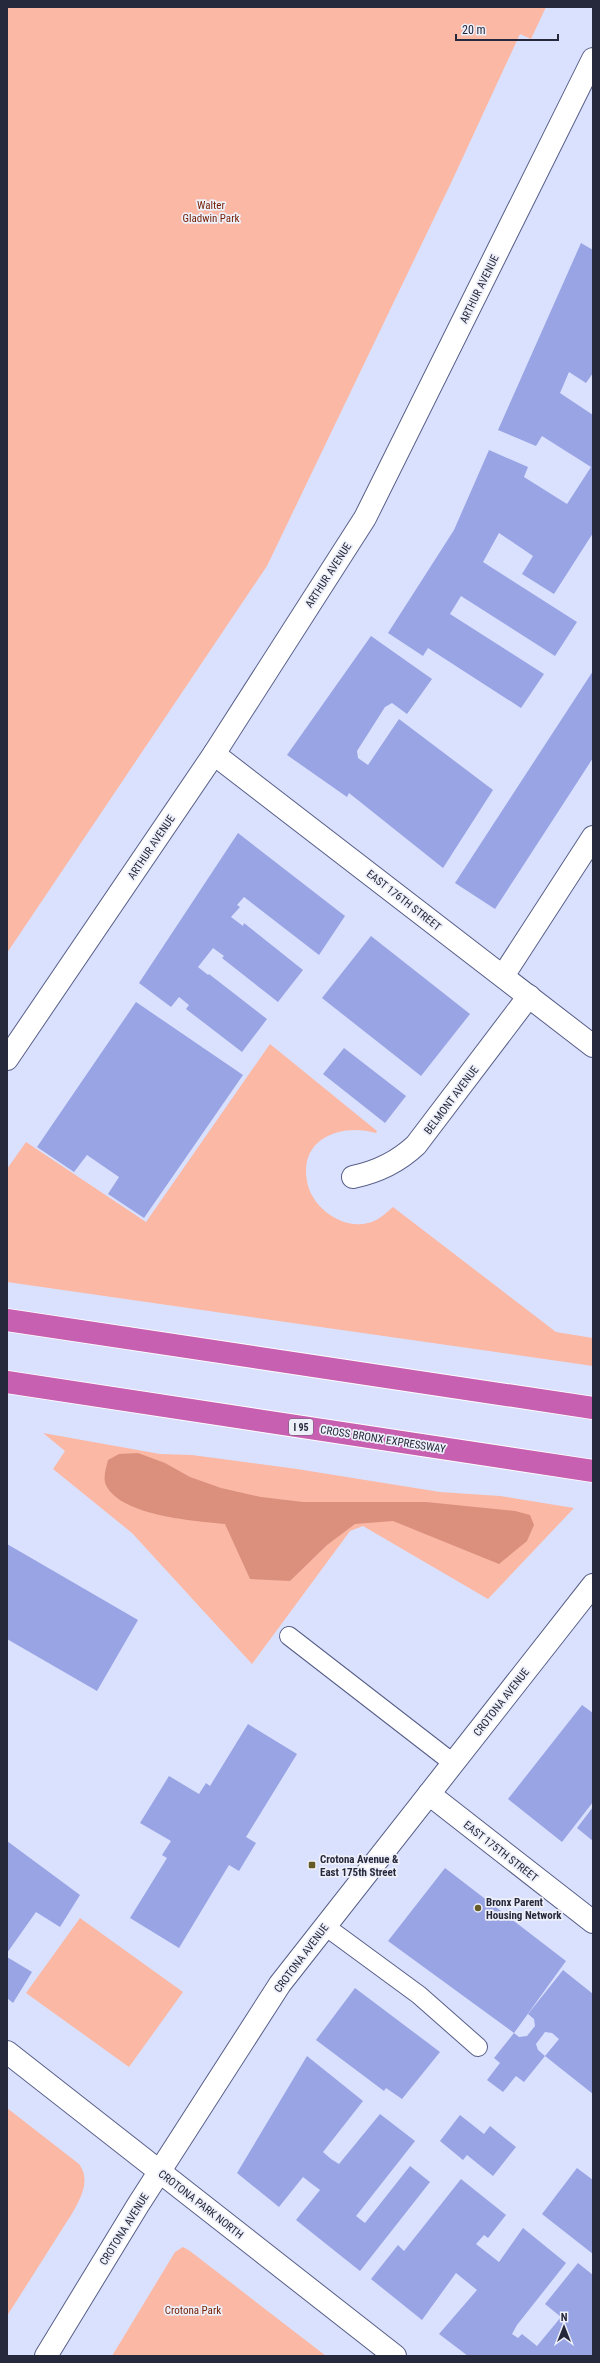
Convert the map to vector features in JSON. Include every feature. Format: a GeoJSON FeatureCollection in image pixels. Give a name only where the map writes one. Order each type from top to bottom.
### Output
{"type":"FeatureCollection","features":[{"type":"Feature","properties":{"kind":"highway"},"geometry":{"type":"LineString","coordinates":[[7,1320],[593,1408]]}},
{"type":"Feature","properties":{"kind":"highway","name":"CROSS BRONX EXPRESSWAY"},"geometry":{"type":"LineString","coordinates":[[7,1382],[593,1471]]}},
{"type":"Feature","properties":{"kind":"street","name":"ARTHUR AVENUE"},"geometry":{"type":"LineString","coordinates":[[7,1059],[214,754],[365,518],[593,59]]}},
{"type":"Feature","properties":{"kind":"street","name":"EAST 176TH STREET"},"geometry":{"type":"LineString","coordinates":[[214,754],[593,1046]]}},
{"type":"Feature","properties":{"kind":"street"},"geometry":{"type":"LineString","coordinates":[[503,976],[593,837]]}},
{"type":"Feature","properties":{"kind":"street","name":"BELMONT AVENUE"},"geometry":{"type":"LineString","coordinates":[[353,1177],[382,1168],[400,1159],[416,1145],[529,996]]}},
{"type":"Feature","properties":{"kind":"street","name":"CROTONA AVENUE"},"geometry":{"type":"LineString","coordinates":[[46,2356],[160,2172],[277,1990],[325,1926],[593,1585]]}},
{"type":"Feature","properties":{"kind":"street","name":"EAST 175TH STREET"},"geometry":{"type":"LineString","coordinates":[[429,1794],[593,1922]]}},
{"type":"Feature","properties":{"kind":"street","name":"CROTONA PARK NORTH"},"geometry":{"type":"LineString","coordinates":[[7,2052],[395,2356]]}},
{"type":"Feature","properties":{"kind":"lane"},"geometry":{"type":"LineString","coordinates":[[289,1636],[453,1763]]}},
{"type":"Feature","properties":{"kind":"lane"},"geometry":{"type":"LineString","coordinates":[[325,1926],[419,1995],[478,2047]]}},
{"type":"Feature","properties":{"kind":"green space","name":"Walter Gladwin Park"},"geometry":{"type":"Polygon","coordinates":[[[7,7],[546,7],[531,39],[520,34],[451,183],[267,566],[7,953],[7,7]]]}},
{"type":"Feature","properties":{"kind":"green space"},"geometry":{"type":"Polygon","coordinates":[[[270,1044],[377,1131],[376,1133],[363,1130],[337,1132],[316,1144],[310,1154],[306,1166],[307,1181],[310,1191],[321,1208],[338,1220],[358,1224],[368,1223],[375,1220],[393,1207],[556,1332],[593,1338],[593,1366],[7,1282],[7,1169],[26,1142],[146,1222],[270,1044]]]}},
{"type":"Feature","properties":{"kind":"green space"},"geometry":{"type":"Polygon","coordinates":[[[43,1433],[160,1454],[192,1455],[297,1469],[440,1492],[500,1496],[574,1508],[488,1599],[363,1526],[350,1531],[252,1664],[132,1533],[53,1469],[65,1451],[43,1433]]]}},
{"type":"Feature","properties":{"kind":"green space"},"geometry":{"type":"Polygon","coordinates":[[[80,1918],[183,1992],[129,2067],[26,1993],[80,1918]]]}},
{"type":"Feature","properties":{"kind":"green space"},"geometry":{"type":"Polygon","coordinates":[[[7,2108],[79,2164],[83,2170],[84,2188],[73,2212],[7,2316],[7,2108]]]}},
{"type":"Feature","properties":{"kind":"green space","name":"Crotona Park"},"geometry":{"type":"Polygon","coordinates":[[[183,2247],[326,2356],[112,2356],[175,2252],[183,2247]]]}},
{"type":"Feature","properties":{"kind":"shaded area"},"geometry":{"type":"Polygon","coordinates":[[[138,1453],[165,1463],[190,1477],[221,1488],[261,1497],[303,1502],[426,1502],[515,1511],[530,1515],[534,1525],[527,1541],[499,1564],[393,1521],[355,1524],[327,1545],[290,1581],[250,1579],[225,1524],[179,1519],[144,1511],[128,1505],[116,1497],[107,1487],[105,1474],[108,1460],[119,1454],[138,1453]]]}},
{"type":"Feature","properties":{"kind":"building"},"geometry":{"type":"Polygon","coordinates":[[[581,243],[593,250],[593,373],[586,383],[569,372],[560,393],[593,415],[593,533],[554,594],[522,574],[533,556],[499,533],[483,562],[577,622],[555,656],[461,596],[450,614],[544,674],[521,708],[428,648],[423,656],[388,633],[454,530],[489,450],[528,467],[524,477],[567,504],[591,467],[542,436],[536,446],[498,430],[581,243]]]}},
{"type":"Feature","properties":{"kind":"building"},"geometry":{"type":"Polygon","coordinates":[[[371,636],[432,679],[407,714],[392,703],[385,707],[357,751],[358,758],[368,765],[399,719],[493,790],[443,868],[349,793],[347,797],[287,755],[371,636]]]}},
{"type":"Feature","properties":{"kind":"building"},"geometry":{"type":"Polygon","coordinates":[[[593,671],[593,758],[495,909],[455,883],[593,671]]]}},
{"type":"Feature","properties":{"kind":"building"},"geometry":{"type":"Polygon","coordinates":[[[238,833],[345,916],[319,955],[244,897],[237,905],[240,907],[231,917],[243,926],[244,923],[303,970],[278,1002],[222,958],[224,956],[213,948],[198,967],[267,1019],[242,1052],[186,1009],[189,1005],[179,997],[171,1007],[139,983],[238,833]]]}},
{"type":"Feature","properties":{"kind":"building"},"geometry":{"type":"Polygon","coordinates":[[[371,936],[470,1014],[421,1076],[322,998],[371,936]]]}},
{"type":"Feature","properties":{"kind":"building"},"geometry":{"type":"Polygon","coordinates":[[[136,1002],[243,1075],[144,1218],[108,1194],[119,1177],[87,1155],[74,1172],[37,1147],[136,1002]]]}},
{"type":"Feature","properties":{"kind":"building"},"geometry":{"type":"Polygon","coordinates":[[[344,1048],[406,1096],[385,1123],[323,1074],[344,1048]]]}},
{"type":"Feature","properties":{"kind":"building"},"geometry":{"type":"Polygon","coordinates":[[[7,1544],[138,1620],[97,1691],[7,1639],[7,1544]]]}},
{"type":"Feature","properties":{"kind":"building"},"geometry":{"type":"Polygon","coordinates":[[[582,1705],[593,1713],[593,1802],[562,1842],[508,1799],[582,1705]]]}},
{"type":"Feature","properties":{"kind":"building"},"geometry":{"type":"Polygon","coordinates":[[[248,1724],[297,1754],[246,1837],[256,1843],[239,1871],[229,1865],[179,1948],[130,1918],[167,1858],[162,1855],[171,1841],[140,1823],[169,1776],[199,1794],[206,1783],[210,1786],[248,1724]]]}},
{"type":"Feature","properties":{"kind":"building"},"geometry":{"type":"Polygon","coordinates":[[[593,1807],[593,1841],[577,1828],[593,1807]]]}},
{"type":"Feature","properties":{"kind":"building"},"geometry":{"type":"Polygon","coordinates":[[[7,1841],[80,1895],[60,1927],[36,1912],[7,1953],[7,1841]]]}},
{"type":"Feature","properties":{"kind":"building"},"geometry":{"type":"Polygon","coordinates":[[[445,1868],[566,1961],[514,2033],[388,1941],[445,1868]]]}},
{"type":"Feature","properties":{"kind":"building"},"geometry":{"type":"Polygon","coordinates":[[[7,1957],[32,1972],[13,2003],[7,1998],[7,1957]]]}},
{"type":"Feature","properties":{"kind":"building"},"geometry":{"type":"Polygon","coordinates":[[[563,1970],[593,1994],[593,2094],[545,2056],[524,2082],[516,2076],[503,2092],[487,2080],[500,2063],[494,2058],[514,2033],[519,2037],[527,2036],[535,2026],[534,2019],[528,2014],[563,1970]],[[545,2032],[536,2044],[538,2050],[545,2056],[559,2039],[552,2033],[545,2032]]]}},
{"type":"Feature","properties":{"kind":"building"},"geometry":{"type":"Polygon","coordinates":[[[355,1988],[440,2052],[402,2099],[386,2088],[384,2091],[316,2040],[355,1988]]]}},
{"type":"Feature","properties":{"kind":"building"},"geometry":{"type":"Polygon","coordinates":[[[307,2056],[363,2101],[323,2152],[331,2159],[339,2164],[380,2114],[415,2141],[356,2216],[365,2223],[410,2166],[430,2182],[360,2271],[296,2220],[320,2190],[303,2177],[279,2207],[237,2173],[307,2056]]]}},
{"type":"Feature","properties":{"kind":"building"},"geometry":{"type":"Polygon","coordinates":[[[460,2115],[484,2134],[490,2126],[516,2147],[493,2176],[467,2155],[463,2160],[440,2141],[460,2115]]]}},
{"type":"Feature","properties":{"kind":"building"},"geometry":{"type":"Polygon","coordinates":[[[577,2168],[593,2180],[593,2254],[542,2214],[577,2168]]]}},
{"type":"Feature","properties":{"kind":"building"},"geometry":{"type":"Polygon","coordinates":[[[461,2179],[506,2215],[488,2238],[484,2235],[476,2244],[499,2262],[523,2228],[566,2263],[517,2325],[512,2334],[518,2338],[522,2334],[537,2346],[561,2317],[545,2304],[578,2263],[593,2275],[593,2356],[468,2356],[439,2334],[477,2290],[456,2273],[422,2320],[371,2279],[398,2245],[404,2251],[461,2179]]]}},
{"type":"Feature","properties":{"kind":"place","name":"Crotona Avenue & East 175th Street"},"geometry":{"type":"Point","coordinates":[312,1865]}},
{"type":"Feature","properties":{"kind":"place","name":"Bronx Parent Housing Network"},"geometry":{"type":"Point","coordinates":[478,1908]}}]}
